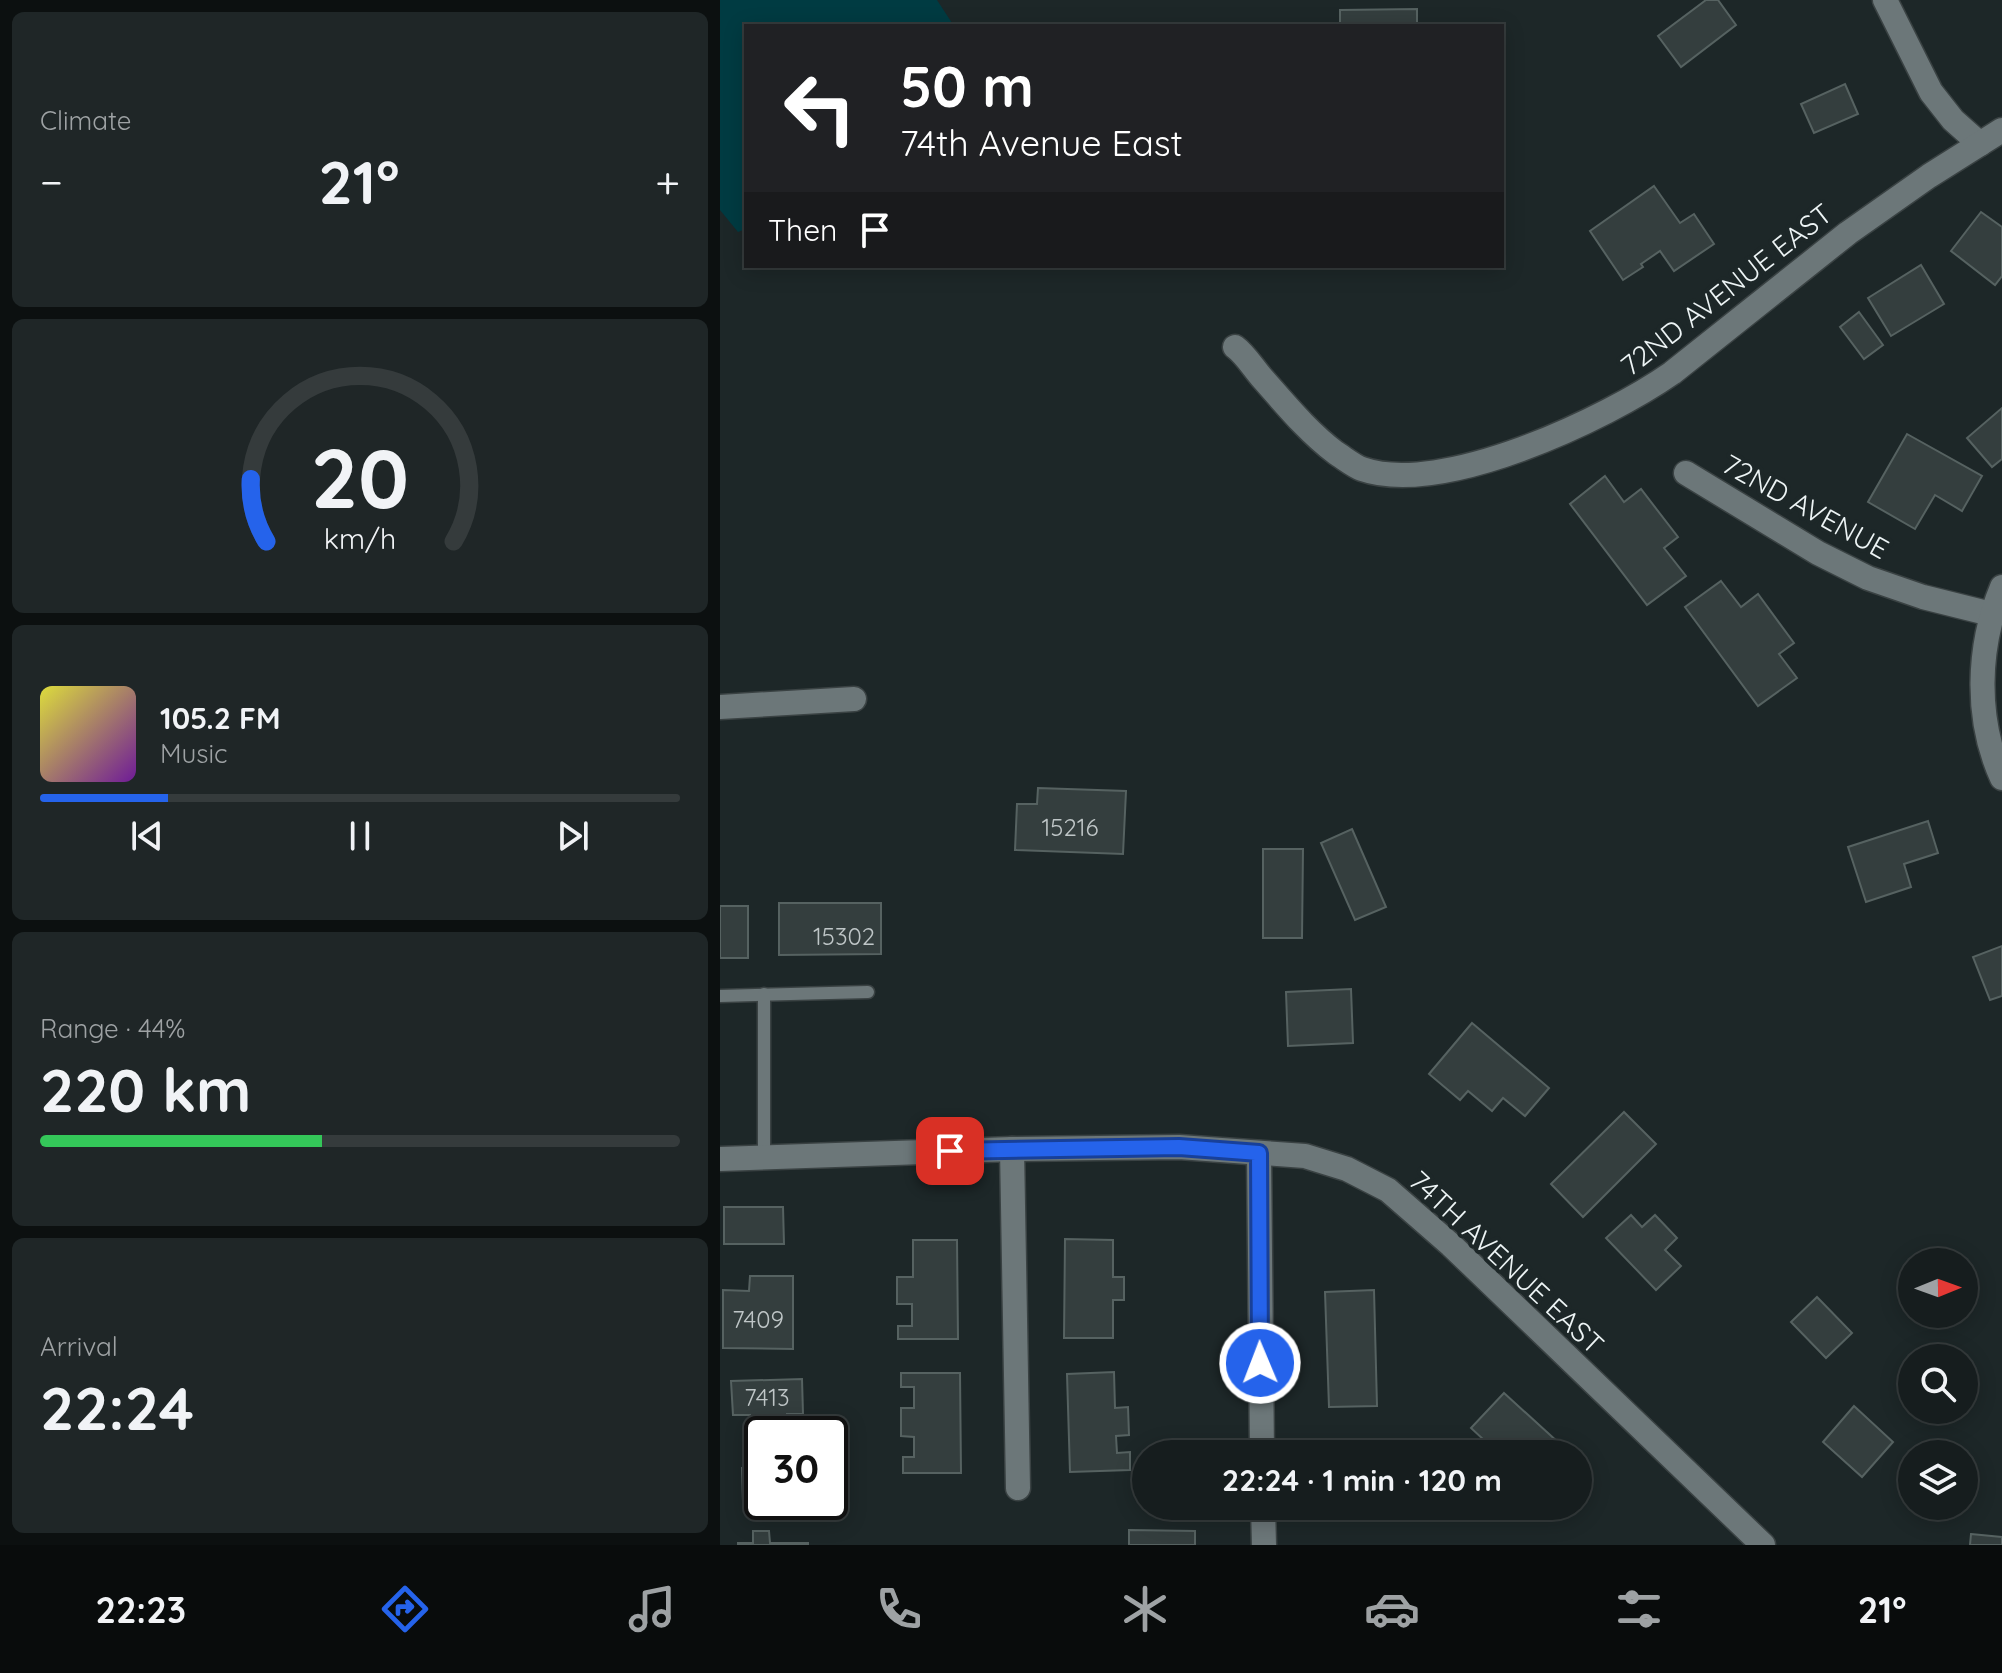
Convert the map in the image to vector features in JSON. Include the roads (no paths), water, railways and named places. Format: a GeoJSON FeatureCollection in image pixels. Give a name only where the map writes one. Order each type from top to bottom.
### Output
{"type":"FeatureCollection","features":[{"type":"Feature","properties":{"kind":"street"},"geometry":{"type":"LineString","coordinates":[[1885,0],[1931,92],[1953,120],[1974,138]]}},
{"type":"Feature","properties":{"kind":"street","name":"72ND AVENUE EAST"},"geometry":{"type":"LineString","coordinates":[[1235,347],[1295,417],[1329,448],[1362,469],[1403,475],[1470,465],[1538,443],[1645,392],[1974,138],[2002,130]]}},
{"type":"Feature","properties":{"kind":"street","name":"72ND AVENUE"},"geometry":{"type":"LineString","coordinates":[[1686,473],[1818,553],[1868,578],[1923,597],[1991,614]]}},
{"type":"Feature","properties":{"kind":"street"},"geometry":{"type":"LineString","coordinates":[[2002,587],[1991,614],[1984,651],[1986,734],[2002,778]]}},
{"type":"Feature","properties":{"kind":"street"},"geometry":{"type":"LineString","coordinates":[[720,707],[854,699]]}},
{"type":"Feature","properties":{"kind":"street","name":"74TH AVENUE EAST"},"geometry":{"type":"LineString","coordinates":[[720,1159],[1179,1147],[1305,1156],[1347,1169],[1388,1190],[1451,1245],[1763,1545]]}},
{"type":"Feature","properties":{"kind":"street"},"geometry":{"type":"LineString","coordinates":[[1012,1149],[1018,1488]]}},
{"type":"Feature","properties":{"kind":"street"},"geometry":{"type":"LineString","coordinates":[[1259,1153],[1262,1440]]}},
{"type":"Feature","properties":{"kind":"street"},"geometry":{"type":"LineString","coordinates":[[1263,1520],[1264,1545]]}},
{"type":"Feature","properties":{"kind":"lane"},"geometry":{"type":"LineString","coordinates":[[720,996],[868,992]]}},
{"type":"Feature","properties":{"kind":"lane"},"geometry":{"type":"LineString","coordinates":[[764,994],[764,1158]]}}]}
